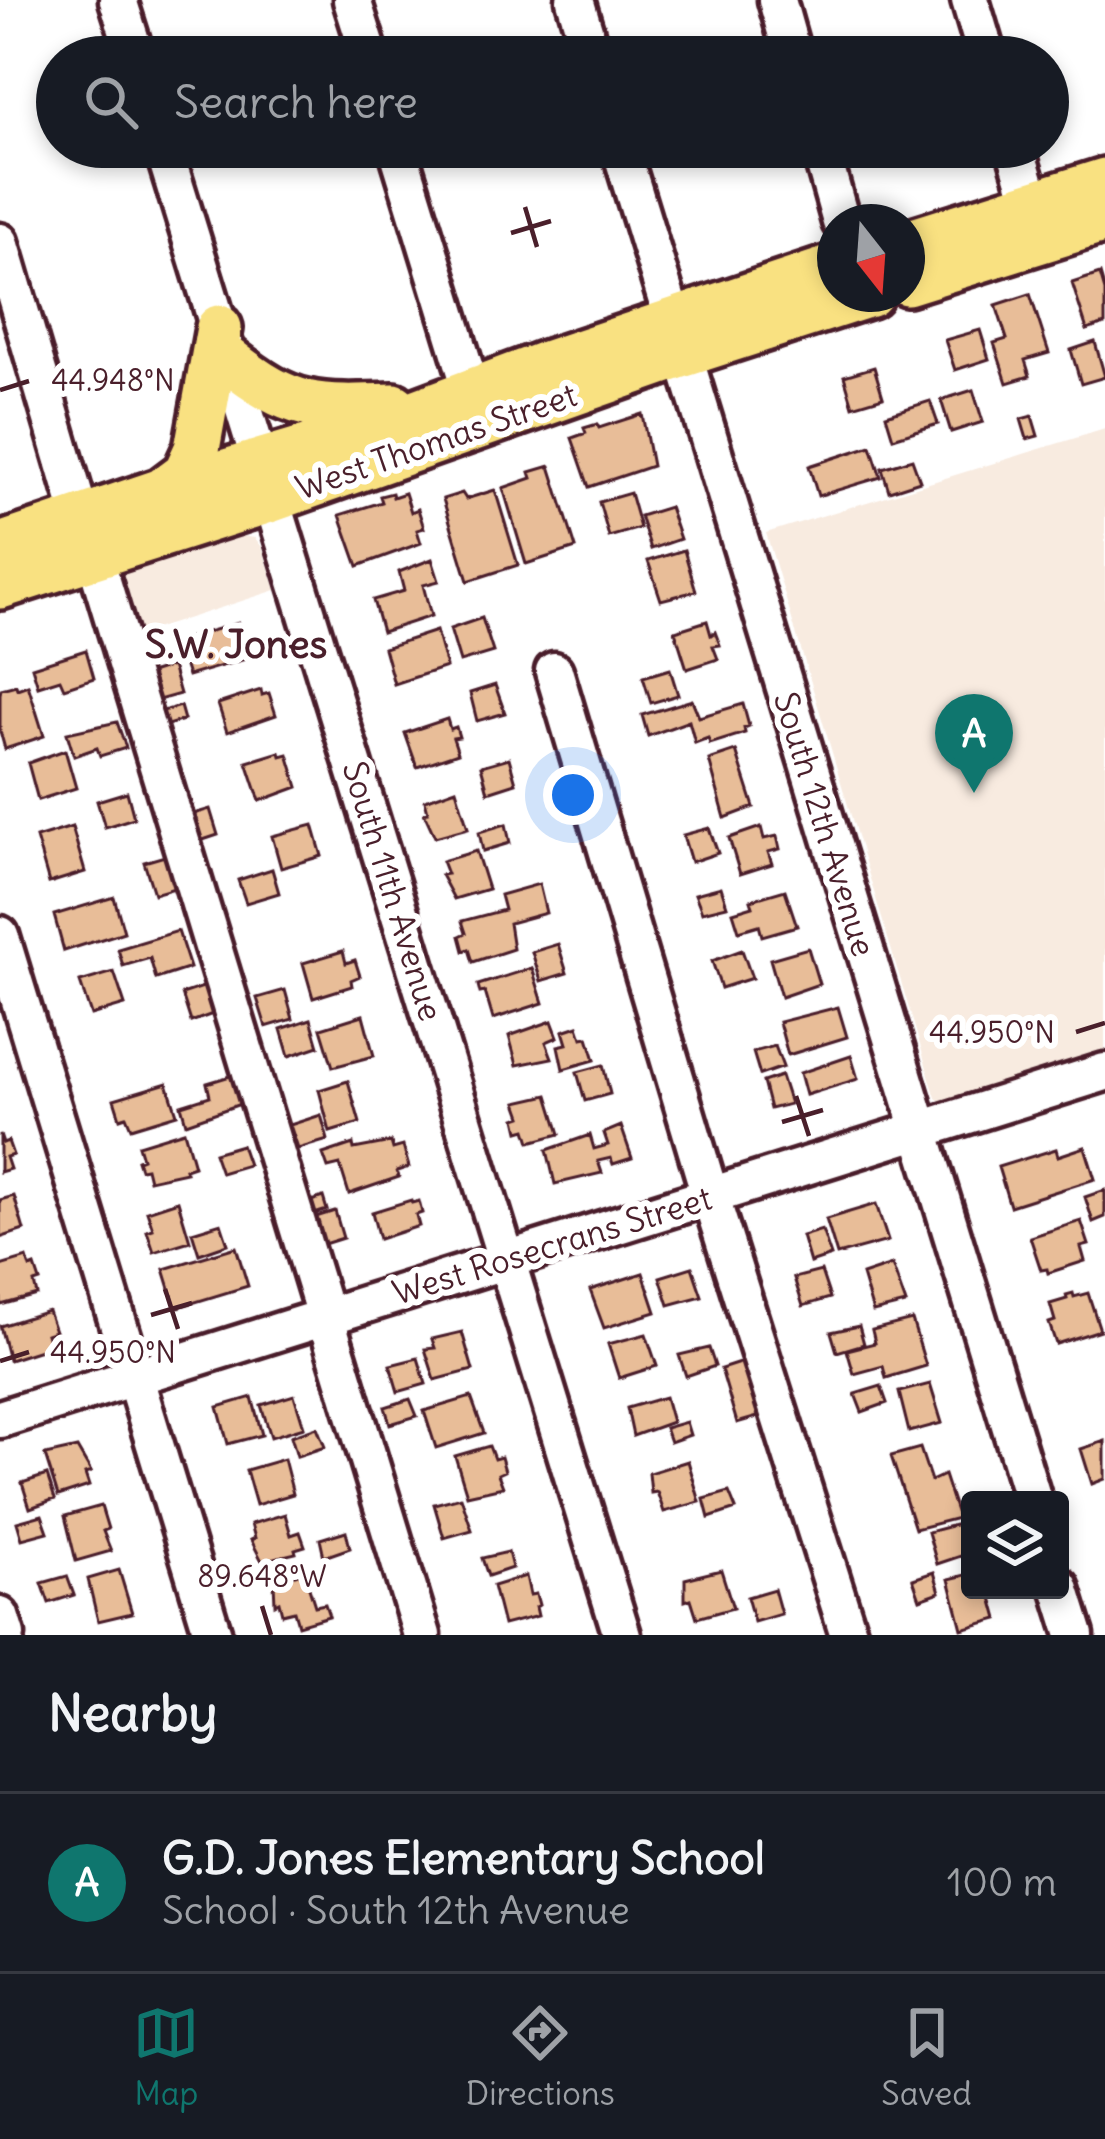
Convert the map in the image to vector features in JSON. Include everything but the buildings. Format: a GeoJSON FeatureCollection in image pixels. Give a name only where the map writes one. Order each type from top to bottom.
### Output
{"type":"FeatureCollection","features":[{"type":"Feature","properties":{"kind":"main road"},"geometry":{"type":"LineString","coordinates":[[925,238],[1105,181]]}},
{"type":"Feature","properties":{"kind":"main road"},"geometry":{"type":"LineString","coordinates":[[925,276],[1105,220]]}},
{"type":"Feature","properties":{"kind":"main road","name":"West Thomas Street"},"geometry":{"type":"LineString","coordinates":[[0,546],[88,536],[266,480],[678,337],[817,275]]}},
{"type":"Feature","properties":{"kind":"main road","name":"West Thomas Street"},"geometry":{"type":"LineString","coordinates":[[0,586],[162,491],[266,480],[374,428],[458,397],[678,337],[817,306]]}},
{"type":"Feature","properties":{"kind":"main road"},"geometry":{"type":"LineString","coordinates":[[224,344],[274,394],[312,406],[458,397]]}},
{"type":"Feature","properties":{"kind":"main road"},"geometry":{"type":"LineString","coordinates":[[162,491],[186,472],[197,449],[224,344]]}},
{"type":"Feature","properties":{"kind":"street"},"geometry":{"type":"LineString","coordinates":[[118,0],[129,36]]}},
{"type":"Feature","properties":{"kind":"street"},"geometry":{"type":"LineString","coordinates":[[352,0],[363,36]]}},
{"type":"Feature","properties":{"kind":"street"},"geometry":{"type":"LineString","coordinates":[[575,0],[586,36]]}},
{"type":"Feature","properties":{"kind":"street"},"geometry":{"type":"LineString","coordinates":[[777,0],[787,36]]}},
{"type":"Feature","properties":{"kind":"street"},"geometry":{"type":"LineString","coordinates":[[970,0],[981,36]]}},
{"type":"Feature","properties":{"kind":"street","name":"South 11th Avenue"},"geometry":{"type":"LineString","coordinates":[[170,168],[622,1635]]}},
{"type":"Feature","properties":{"kind":"street"},"geometry":{"type":"LineString","coordinates":[[402,168],[458,397]]}},
{"type":"Feature","properties":{"kind":"street","name":"South 12th Avenue"},"geometry":{"type":"LineString","coordinates":[[626,168],[1030,1491]]}},
{"type":"Feature","properties":{"kind":"street"},"geometry":{"type":"LineString","coordinates":[[826,168],[837,204]]}},
{"type":"Feature","properties":{"kind":"street"},"geometry":{"type":"LineString","coordinates":[[1021,168],[1032,204]]}},
{"type":"Feature","properties":{"kind":"street"},"geometry":{"type":"LineString","coordinates":[[0,242],[422,1635]]}},
{"type":"Feature","properties":{"kind":"street"},"geometry":{"type":"LineString","coordinates":[[554,671],[710,1195],[848,1635]]}},
{"type":"Feature","properties":{"kind":"street"},"geometry":{"type":"LineString","coordinates":[[0,935],[213,1635]]}},
{"type":"Feature","properties":{"kind":"street","name":"West Rosecrans Street"},"geometry":{"type":"LineString","coordinates":[[0,1419],[1105,1072]]}},
{"type":"Feature","properties":{"kind":"street"},"geometry":{"type":"LineString","coordinates":[[1064,1599],[1075,1635]]}},
{"type":"Feature","properties":{"kind":"street"},"geometry":{"type":"LineString","coordinates":[[0,1616],[6,1635]]}},
{"type":"Feature","properties":{"kind":"shaded area"},"geometry":{"type":"Polygon","coordinates":[[[1105,429],[1105,1053],[943,1103],[936,1098],[766,533],[1105,429]]]}},
{"type":"Feature","properties":{"kind":"shaded area"},"geometry":{"type":"Polygon","coordinates":[[[242,536],[255,538],[262,547],[276,590],[127,638],[110,576],[242,536]]]}},
{"type":"Feature","properties":{"kind":"place","name":"G.D. Jones Elementary School"},"geometry":{"type":"Point","coordinates":[974,793]}},
{"type":"Feature","properties":{"kind":"district","name":"S.W. Jones"},"geometry":{"type":"Point","coordinates":[236,644]}}]}
